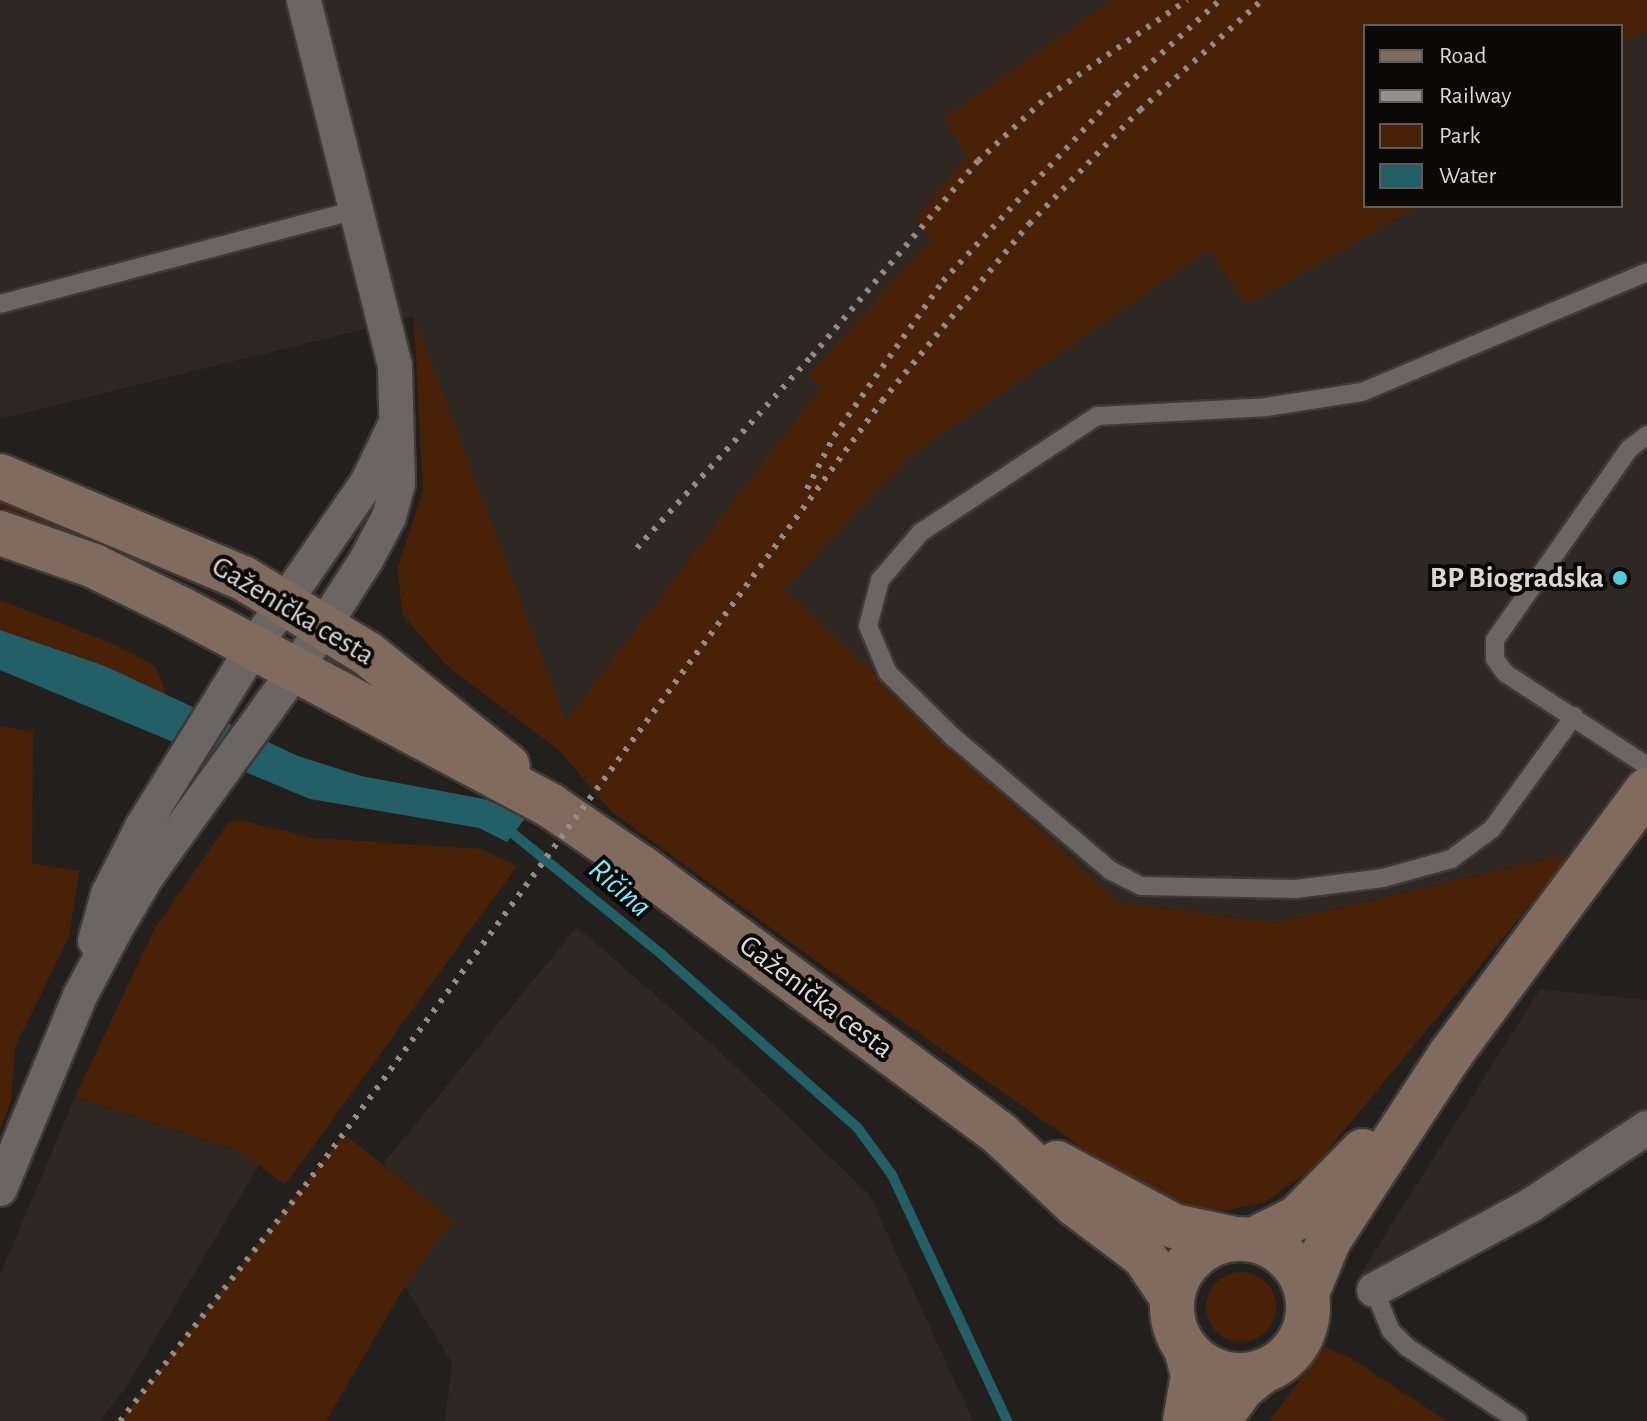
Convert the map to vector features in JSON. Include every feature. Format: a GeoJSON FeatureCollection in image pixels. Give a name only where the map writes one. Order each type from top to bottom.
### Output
{"type":"FeatureCollection","features":[{"type":"Feature","properties":{"kind":"main road","name":"Gaženička cesta"},"geometry":{"type":"LineString","coordinates":[[0,476],[208,559],[283,602],[323,626],[471,733],[551,806]]}},
{"type":"Feature","properties":{"kind":"main road","name":"Gaženička cesta"},"geometry":{"type":"LineString","coordinates":[[0,533],[94,566],[551,806],[642,868],[1001,1135],[1076,1205],[1144,1256],[1172,1298]]}},
{"type":"Feature","properties":{"kind":"main road"},"geometry":{"type":"LineString","coordinates":[[1218,1421],[1242,1388],[1280,1363],[1304,1332],[1307,1293],[1329,1240],[1450,1055],[1647,790]]}},
{"type":"Feature","properties":{"kind":"main road"},"geometry":{"type":"LineString","coordinates":[[1185,1421],[1193,1375],[1187,1352],[1171,1317],[1178,1276],[1191,1258],[1297,1218],[1325,1192],[1450,1055]]}},
{"type":"Feature","properties":{"kind":"main road","name":"Gaženička cesta"},"geometry":{"type":"LineString","coordinates":[[1001,1135],[1174,1226],[1242,1239]]}},
{"type":"Feature","properties":{"kind":"main road"},"geometry":{"type":"LineString","coordinates":[[1242,1239],[1288,1258],[1307,1293]]}},
{"type":"Feature","properties":{"kind":"main road"},"geometry":{"type":"LineString","coordinates":[[1187,1352],[1222,1373],[1262,1372]]}},
{"type":"Feature","properties":{"kind":"street"},"geometry":{"type":"LineString","coordinates":[[295,671],[389,517],[398,483],[395,366],[304,0]]}},
{"type":"Feature","properties":{"kind":"street"},"geometry":{"type":"LineString","coordinates":[[253,648],[368,481],[398,417]]}},
{"type":"Feature","properties":{"kind":"street","name":"Gaženička cesta"},"geometry":{"type":"LineString","coordinates":[[80,996],[108,894],[181,761],[253,648]]}},
{"type":"Feature","properties":{"kind":"street","name":"Gaženička cesta"},"geometry":{"type":"LineString","coordinates":[[0,1189],[80,996],[147,876],[295,671]]}},
{"type":"Feature","properties":{"kind":"street"},"geometry":{"type":"LineString","coordinates":[[1374,1290],[1531,1205],[1646,1130]]}},
{"type":"Feature","properties":{"kind":"lane"},"geometry":{"type":"LineString","coordinates":[[0,304],[356,210]]}},
{"type":"Feature","properties":{"kind":"lane"},"geometry":{"type":"LineString","coordinates":[[1574,716],[1492,829],[1451,859],[1383,878],[1296,889],[1141,886],[1110,870],[953,737],[888,673],[868,626],[880,580],[921,532],[1097,416],[1266,407],[1362,392],[1647,272]]}},
{"type":"Feature","properties":{"kind":"lane"},"geometry":{"type":"LineString","coordinates":[[1647,435],[1629,449],[1495,640],[1495,659],[1505,673],[1647,766]]}},
{"type":"Feature","properties":{"kind":"lane"},"geometry":{"type":"LineString","coordinates":[[1374,1290],[1391,1331],[1407,1347],[1518,1421]]}},
{"type":"Feature","properties":{"kind":"shaded area"},"geometry":{"type":"Polygon","coordinates":[[[0,0],[1290,0],[909,457],[1209,249],[1247,305],[1416,208],[1623,208],[1623,42],[1647,30],[1647,755],[1573,853],[1276,923],[1118,902],[784,589],[896,471],[565,721],[413,317],[0,419],[0,0]]]}},
{"type":"Feature","properties":{"kind":"shaded area"},"geometry":{"type":"Polygon","coordinates":[[[577,927],[714,1046],[869,1194],[973,1421],[445,1421],[452,1363],[405,1286],[453,1220],[383,1164],[577,927]]]}},
{"type":"Feature","properties":{"kind":"shaded area"},"geometry":{"type":"Polygon","coordinates":[[[1540,989],[1647,1000],[1647,1108],[1588,1149],[1356,1281],[1540,989]]]}},
{"type":"Feature","properties":{"kind":"shaded area"},"geometry":{"type":"Polygon","coordinates":[[[75,1097],[243,1153],[259,1165],[125,1389],[99,1421],[0,1421],[0,1275],[75,1097]]]}},
{"type":"Feature","properties":{"kind":"green space"},"geometry":{"type":"Polygon","coordinates":[[[1113,0],[1647,0],[1647,30],[1623,42],[1623,24],[1363,24],[1363,208],[1416,208],[1247,305],[1209,250],[909,457],[784,589],[1118,902],[1276,923],[1573,853],[1312,1169],[1265,1202],[1224,1211],[1184,1208],[1145,1192],[816,961],[611,811],[559,750],[446,665],[402,614],[398,567],[423,491],[414,317],[566,721],[821,387],[808,375],[931,240],[916,218],[967,157],[943,118],[1113,0]]]}},
{"type":"Feature","properties":{"kind":"green space"},"geometry":{"type":"Polygon","coordinates":[[[0,494],[189,566],[184,578],[0,507],[0,494]]]}},
{"type":"Feature","properties":{"kind":"green space"},"geometry":{"type":"Polygon","coordinates":[[[0,600],[116,645],[156,667],[167,695],[105,666],[0,630],[0,600]]]}},
{"type":"Feature","properties":{"kind":"green space"},"geometry":{"type":"Polygon","coordinates":[[[0,726],[33,731],[32,863],[79,871],[69,937],[15,1047],[11,1101],[0,1129],[0,726]]]}},
{"type":"Feature","properties":{"kind":"green space"},"geometry":{"type":"Polygon","coordinates":[[[240,820],[314,838],[481,849],[517,866],[285,1185],[243,1153],[75,1097],[155,928],[228,823],[240,820]]]}},
{"type":"Feature","properties":{"kind":"green space"},"geometry":{"type":"Polygon","coordinates":[[[344,1134],[453,1220],[405,1286],[326,1421],[120,1421],[344,1134]]]}},
{"type":"Feature","properties":{"kind":"green space"},"geometry":{"type":"Polygon","coordinates":[[[1241,1272],[1266,1282],[1276,1307],[1266,1332],[1241,1342],[1216,1332],[1206,1307],[1216,1282],[1241,1272]]]}},
{"type":"Feature","properties":{"kind":"green space"},"geometry":{"type":"Polygon","coordinates":[[[1325,1347],[1351,1358],[1447,1421],[1269,1421],[1325,1347]]]}},
{"type":"Feature","properties":{"kind":"water"},"geometry":{"type":"Polygon","coordinates":[[[0,630],[105,666],[298,756],[361,776],[484,799],[527,816],[507,842],[479,828],[310,799],[0,670],[0,630]]]}},
{"type":"Feature","properties":{"kind":"waterway","name":"Ričina"},"geometry":{"type":"LineString","coordinates":[[505,827],[660,953],[857,1127],[892,1175],[1007,1421]]}},
{"type":"Feature","properties":{"kind":"railway"},"geometry":{"type":"LineString","coordinates":[[637,548],[812,356],[978,161],[1048,96],[1187,0]]}},
{"type":"Feature","properties":{"kind":"railway"},"geometry":{"type":"LineString","coordinates":[[807,489],[834,436],[943,281],[1117,94],[1220,0]]}},
{"type":"Feature","properties":{"kind":"railway"},"geometry":{"type":"LineString","coordinates":[[120,1421],[305,1186],[882,401],[1029,224],[1140,110],[1262,0]]}},
{"type":"Feature","properties":{"kind":"place","name":"BP Biogradska"},"geometry":{"type":"Point","coordinates":[1620,578]}}]}
